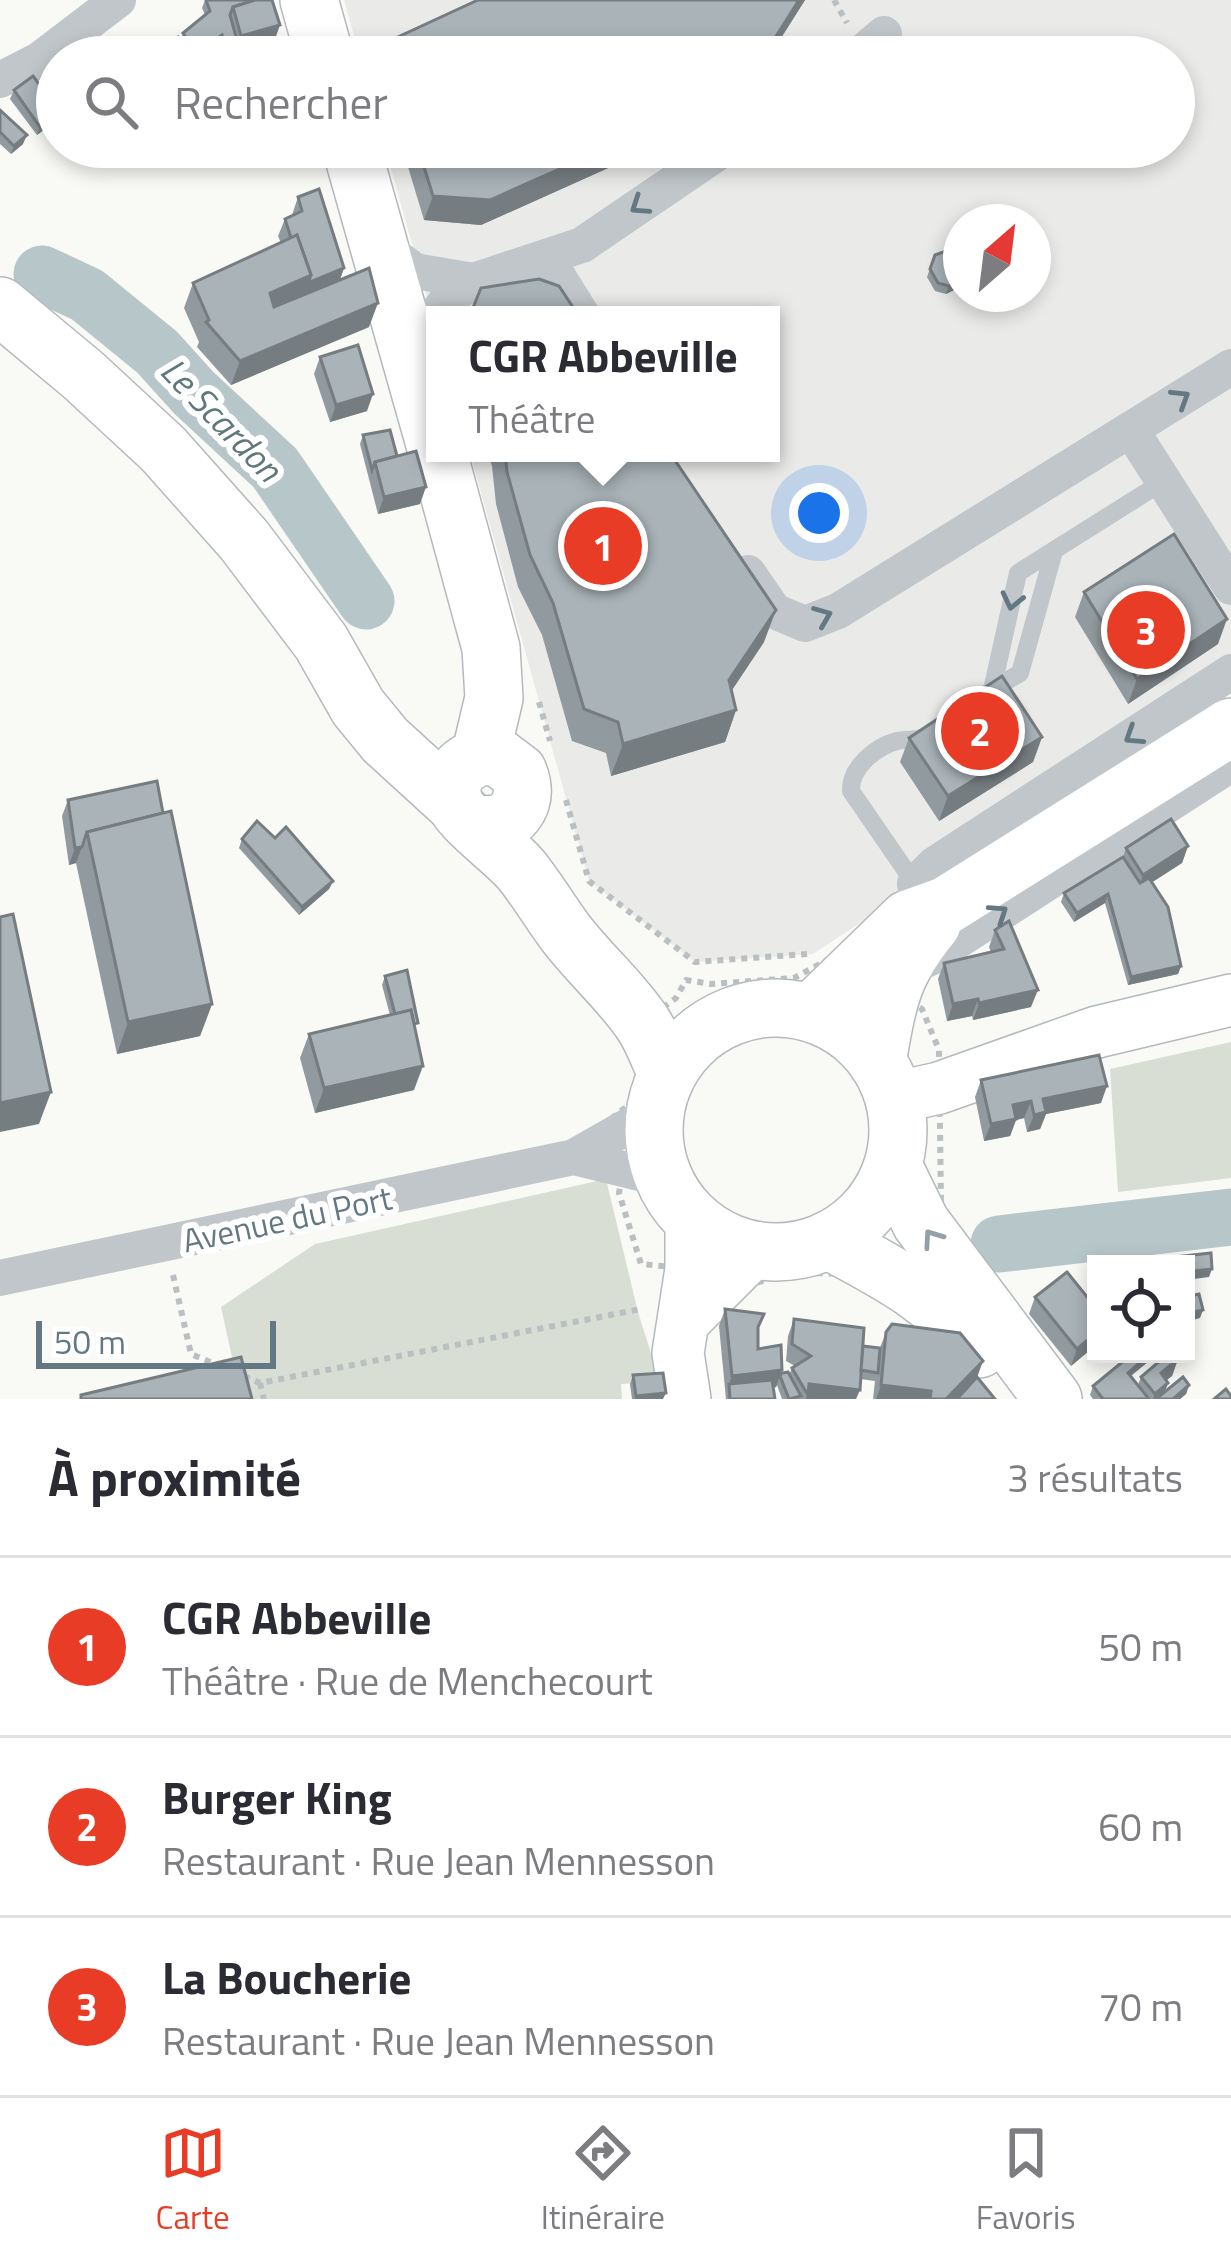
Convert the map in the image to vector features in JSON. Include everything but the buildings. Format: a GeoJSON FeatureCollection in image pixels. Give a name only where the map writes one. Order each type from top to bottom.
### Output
{"type":"FeatureCollection","features":[{"type":"Feature","properties":{"kind":"main road"},"geometry":{"type":"LineString","coordinates":[[309,0],[319,36]]}},
{"type":"Feature","properties":{"kind":"main road"},"geometry":{"type":"LineString","coordinates":[[356,168],[426,414]]}},
{"type":"Feature","properties":{"kind":"main road"},"geometry":{"type":"LineString","coordinates":[[0,290],[105,365],[200,446],[296,556],[392,708],[412,730],[504,781]]}},
{"type":"Feature","properties":{"kind":"main road"},"geometry":{"type":"LineString","coordinates":[[0,306],[164,448],[270,574],[321,642],[371,723],[504,781]]}},
{"type":"Feature","properties":{"kind":"main road"},"geometry":{"type":"LineString","coordinates":[[440,462],[491,648],[504,781],[589,923],[623,960],[728,1018]]}},
{"type":"Feature","properties":{"kind":"main road"},"geometry":{"type":"LineString","coordinates":[[811,1013],[890,942],[1231,727]]}},
{"type":"Feature","properties":{"kind":"main road"},"geometry":{"type":"LineString","coordinates":[[852,1253],[849,1228],[876,1201],[893,1166],[904,1083],[890,942]]}},
{"type":"Feature","properties":{"kind":"main road"},"geometry":{"type":"LineString","coordinates":[[674,1216],[675,991]]}},
{"type":"Feature","properties":{"kind":"main road"},"geometry":{"type":"LineString","coordinates":[[674,1216],[683,1050],[706,1029],[766,1008],[811,1013],[856,1038],[904,1083]]}},
{"type":"Feature","properties":{"kind":"main road"},"geometry":{"type":"LineString","coordinates":[[893,1166],[921,1223],[1053,1399]]}},
{"type":"Feature","properties":{"kind":"main road"},"geometry":{"type":"LineString","coordinates":[[674,1216],[801,1249],[852,1253],[910,1284],[947,1312],[1020,1399]]}},
{"type":"Feature","properties":{"kind":"street"},"geometry":{"type":"LineString","coordinates":[[71,36],[118,0]]}},
{"type":"Feature","properties":{"kind":"street"},"geometry":{"type":"LineString","coordinates":[[0,80],[36,62]]}},
{"type":"Feature","properties":{"kind":"street"},"geometry":{"type":"LineString","coordinates":[[443,306],[473,281],[582,245],[695,168]]}},
{"type":"Feature","properties":{"kind":"street"},"geometry":{"type":"LineString","coordinates":[[376,243],[415,271],[473,281]]}},
{"type":"Feature","properties":{"kind":"street"},"geometry":{"type":"LineString","coordinates":[[548,259],[577,306]]}},
{"type":"Feature","properties":{"kind":"street"},"geometry":{"type":"LineString","coordinates":[[407,351],[426,327]]}},
{"type":"Feature","properties":{"kind":"street"},"geometry":{"type":"LineString","coordinates":[[728,543],[774,611],[806,624],[838,611],[1231,367]]}},
{"type":"Feature","properties":{"kind":"street"},"geometry":{"type":"LineString","coordinates":[[1131,430],[1231,587]]}},
{"type":"Feature","properties":{"kind":"street"},"geometry":{"type":"LineString","coordinates":[[1231,672],[935,864],[890,942],[934,956],[1231,764]]}},
{"type":"Feature","properties":{"kind":"street"},"geometry":{"type":"LineString","coordinates":[[904,1083],[1231,1000]]}},
{"type":"Feature","properties":{"kind":"street","name":"Avenue du Port"},"geometry":{"type":"LineString","coordinates":[[0,1278],[574,1157],[674,1216]]}},
{"type":"Feature","properties":{"kind":"street"},"geometry":{"type":"LineString","coordinates":[[674,1216],[678,1353],[685,1399]]}},
{"type":"Feature","properties":{"kind":"lane"},"geometry":{"type":"LineString","coordinates":[[992,690],[1018,573],[1164,482]]}},
{"type":"Feature","properties":{"kind":"lane"},"geometry":{"type":"LineString","coordinates":[[957,715],[1020,673],[1054,550]]}},
{"type":"Feature","properties":{"kind":"lane"},"geometry":{"type":"LineString","coordinates":[[890,942],[850,780],[858,766],[896,741],[922,741],[939,728]]}},
{"type":"Feature","properties":{"kind":"path"},"geometry":{"type":"LineString","coordinates":[[538,700],[504,781],[675,991]]}},
{"type":"Feature","properties":{"kind":"path"},"geometry":{"type":"LineString","coordinates":[[675,991],[794,978],[842,952],[890,942]]}},
{"type":"Feature","properties":{"kind":"path"},"geometry":{"type":"LineString","coordinates":[[675,991],[890,942]]}},
{"type":"Feature","properties":{"kind":"path"},"geometry":{"type":"LineString","coordinates":[[675,991],[638,1072],[629,1105],[604,1124],[733,1294],[756,1281],[795,1272],[863,1276],[852,1253],[921,1223],[941,1205],[904,1083],[939,1051],[890,942]]}},
{"type":"Feature","properties":{"kind":"path"},"geometry":{"type":"LineString","coordinates":[[619,1193],[674,1216],[640,1264],[619,1193]]}},
{"type":"Feature","properties":{"kind":"path"},"geometry":{"type":"LineString","coordinates":[[243,1376],[260,1383],[638,1312],[674,1216]]}},
{"type":"Feature","properties":{"kind":"path"},"geometry":{"type":"LineString","coordinates":[[165,1245],[191,1354],[225,1368]]}},
{"type":"Feature","properties":{"kind":"path"},"geometry":{"type":"LineString","coordinates":[[260,1383],[264,1399]]}},
{"type":"Feature","properties":{"kind":"shaded area"},"geometry":{"type":"Polygon","coordinates":[[[344,0],[1231,0],[1231,679],[813,954],[695,962],[589,881],[473,462],[780,462],[780,306],[429,306],[391,168],[1195,168],[1195,36],[354,36],[344,0]]]}},
{"type":"Feature","properties":{"kind":"shaded area"},"geometry":{"type":"Polygon","coordinates":[[[1231,1042],[1231,1178],[1118,1192],[1110,1069],[1231,1042]]]}},
{"type":"Feature","properties":{"kind":"shaded area"},"geometry":{"type":"Polygon","coordinates":[[[606,1179],[660,1382],[621,1384],[622,1399],[241,1399],[221,1307],[315,1244],[606,1179]]]}},
{"type":"Feature","properties":{"kind":"waterway","name":"Le Scardon"},"geometry":{"type":"LineString","coordinates":[[42,274],[87,295],[157,352],[275,468],[366,601]]}},
{"type":"Feature","properties":{"kind":"waterway","name":"Le Scardon"},"geometry":{"type":"LineString","coordinates":[[999,1244],[1231,1217]]}},
{"type":"Feature","properties":{"kind":"place","name":"CGR Abbeville"},"geometry":{"type":"Point","coordinates":[603,546]}},
{"type":"Feature","properties":{"kind":"place","name":"La Boucherie"},"geometry":{"type":"Point","coordinates":[1146,630]}},
{"type":"Feature","properties":{"kind":"place","name":"Burger King"},"geometry":{"type":"Point","coordinates":[980,731]}}]}
